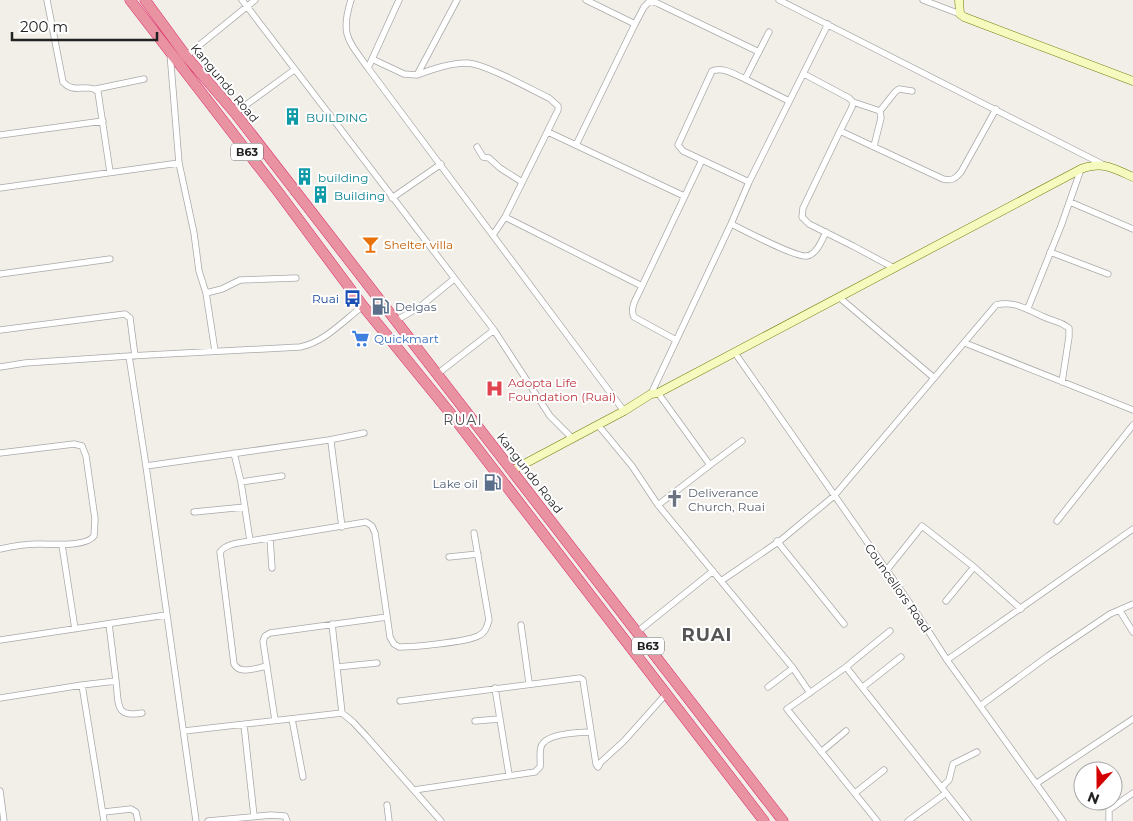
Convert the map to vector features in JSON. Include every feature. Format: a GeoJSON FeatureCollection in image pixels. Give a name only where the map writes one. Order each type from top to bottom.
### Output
{"type":"FeatureCollection","features":[{"type":"Feature","properties":{"kind":"highway","name":"Kangundo Road"},"geometry":{"type":"LineString","coordinates":[[130,0],[363,306],[450,414],[764,821]]}},
{"type":"Feature","properties":{"kind":"highway","name":"Kangundo Road"},"geometry":{"type":"LineString","coordinates":[[145,0],[186,56],[235,113],[783,821]]}},
{"type":"Feature","properties":{"kind":"highway"},"geometry":{"type":"LineString","coordinates":[[381,328],[394,320]]}},
{"type":"Feature","properties":{"kind":"street"},"geometry":{"type":"LineString","coordinates":[[47,0],[62,82],[72,89],[96,89],[144,79]]}},
{"type":"Feature","properties":{"kind":"street"},"geometry":{"type":"LineString","coordinates":[[242,0],[494,330],[550,416],[574,439]]}},
{"type":"Feature","properties":{"kind":"street"},"geometry":{"type":"LineString","coordinates":[[186,56],[255,0]]}},
{"type":"Feature","properties":{"kind":"street"},"geometry":{"type":"LineString","coordinates":[[350,0],[345,18],[345,30],[355,50],[494,234],[624,411]]}},
{"type":"Feature","properties":{"kind":"street"},"geometry":{"type":"LineString","coordinates":[[368,68],[399,0]]}},
{"type":"Feature","properties":{"kind":"street"},"geometry":{"type":"LineString","coordinates":[[417,75],[457,0]]}},
{"type":"Feature","properties":{"kind":"street"},"geometry":{"type":"LineString","coordinates":[[586,0],[635,24]]}},
{"type":"Feature","properties":{"kind":"street"},"geometry":{"type":"LineString","coordinates":[[779,0],[1104,165],[1133,177]]}},
{"type":"Feature","properties":{"kind":"street"},"geometry":{"type":"LineString","coordinates":[[923,0],[1133,81]]}},
{"type":"Feature","properties":{"kind":"street"},"geometry":{"type":"LineString","coordinates":[[959,0],[960,14]]}},
{"type":"Feature","properties":{"kind":"street"},"geometry":{"type":"LineString","coordinates":[[576,145],[635,24],[649,1],[657,3],[759,52]]}},
{"type":"Feature","properties":{"kind":"street"},"geometry":{"type":"LineString","coordinates":[[655,393],[676,340],[749,182],[828,24]]}},
{"type":"Feature","properties":{"kind":"street"},"geometry":{"type":"LineString","coordinates":[[745,79],[768,32]]}},
{"type":"Feature","properties":{"kind":"street"},"geometry":{"type":"LineString","coordinates":[[169,50],[179,163],[194,233],[199,271],[206,293],[215,351]]}},
{"type":"Feature","properties":{"kind":"street"},"geometry":{"type":"LineString","coordinates":[[372,58],[404,74],[417,75],[431,69],[468,63],[483,67],[555,102],[558,110],[548,132],[505,218],[494,234]]}},
{"type":"Feature","properties":{"kind":"street"},"geometry":{"type":"LineString","coordinates":[[749,182],[683,152],[678,145],[708,77],[712,71],[718,69],[728,71],[789,101]]}},
{"type":"Feature","properties":{"kind":"street"},"geometry":{"type":"LineString","coordinates":[[235,113],[294,70]]}},
{"type":"Feature","properties":{"kind":"street"},"geometry":{"type":"LineString","coordinates":[[804,74],[850,98],[853,102],[880,111]]}},
{"type":"Feature","properties":{"kind":"street"},"geometry":{"type":"LineString","coordinates":[[96,89],[103,121],[110,172]]}},
{"type":"Feature","properties":{"kind":"street"},"geometry":{"type":"LineString","coordinates":[[874,146],[881,118],[880,111],[895,92],[899,90],[912,91]]}},
{"type":"Feature","properties":{"kind":"street"},"geometry":{"type":"LineString","coordinates":[[853,102],[819,172],[802,214],[805,222],[894,268]]}},
{"type":"Feature","properties":{"kind":"street"},"geometry":{"type":"LineString","coordinates":[[840,131],[943,180],[950,181],[956,179],[961,172],[996,109]]}},
{"type":"Feature","properties":{"kind":"street"},"geometry":{"type":"LineString","coordinates":[[0,136],[103,121]]}},
{"type":"Feature","properties":{"kind":"street"},"geometry":{"type":"LineString","coordinates":[[548,132],[684,196]]}},
{"type":"Feature","properties":{"kind":"street"},"geometry":{"type":"LineString","coordinates":[[477,147],[484,157],[522,182]]}},
{"type":"Feature","properties":{"kind":"street"},"geometry":{"type":"LineString","coordinates":[[676,340],[634,317],[632,308],[702,160]]}},
{"type":"Feature","properties":{"kind":"street"},"geometry":{"type":"LineString","coordinates":[[0,188],[179,163]]}},
{"type":"Feature","properties":{"kind":"street"},"geometry":{"type":"LineString","coordinates":[[392,198],[441,164]]}},
{"type":"Feature","properties":{"kind":"street"},"geometry":{"type":"LineString","coordinates":[[511,471],[574,439],[655,393],[840,298],[1081,169],[1093,165],[1104,165]]}},
{"type":"Feature","properties":{"kind":"street"},"geometry":{"type":"LineString","coordinates":[[1028,308],[1081,169]]}},
{"type":"Feature","properties":{"kind":"street"},"geometry":{"type":"LineString","coordinates":[[1070,202],[1133,230]]}},
{"type":"Feature","properties":{"kind":"street"},"geometry":{"type":"LineString","coordinates":[[505,218],[642,286]]}},
{"type":"Feature","properties":{"kind":"street"},"geometry":{"type":"LineString","coordinates":[[731,224],[798,255],[807,256],[815,251],[826,232]]}},
{"type":"Feature","properties":{"kind":"street"},"geometry":{"type":"LineString","coordinates":[[1050,252],[1108,274]]}},
{"type":"Feature","properties":{"kind":"street"},"geometry":{"type":"LineString","coordinates":[[0,274],[110,259]]}},
{"type":"Feature","properties":{"kind":"street"},"geometry":{"type":"LineString","coordinates":[[206,293],[222,289],[240,280],[296,278]]}},
{"type":"Feature","properties":{"kind":"street"},"geometry":{"type":"LineString","coordinates":[[394,320],[421,306],[454,279]]}},
{"type":"Feature","properties":{"kind":"street"},"geometry":{"type":"LineString","coordinates":[[840,298],[933,378]]}},
{"type":"Feature","properties":{"kind":"street"},"geometry":{"type":"LineString","coordinates":[[721,581],[777,541],[834,496],[996,305],[1005,303],[1028,308],[1046,318],[1059,321],[1069,328],[1062,382]]}},
{"type":"Feature","properties":{"kind":"street"},"geometry":{"type":"LineString","coordinates":[[0,367],[25,363],[306,346],[326,336],[363,306]]}},
{"type":"Feature","properties":{"kind":"street"},"geometry":{"type":"LineString","coordinates":[[0,330],[126,314],[130,318],[132,356],[146,466],[196,821]]}},
{"type":"Feature","properties":{"kind":"street"},"geometry":{"type":"LineString","coordinates":[[436,375],[494,330]]}},
{"type":"Feature","properties":{"kind":"street"},"geometry":{"type":"LineString","coordinates":[[964,343],[1133,410]]}},
{"type":"Feature","properties":{"kind":"street","name":"Councellors Road"},"geometry":{"type":"LineString","coordinates":[[735,353],[980,706],[1063,821]]}},
{"type":"Feature","properties":{"kind":"street"},"geometry":{"type":"LineString","coordinates":[[655,393],[710,465]]}},
{"type":"Feature","properties":{"kind":"street"},"geometry":{"type":"LineString","coordinates":[[1057,521],[1133,424]]}},
{"type":"Feature","properties":{"kind":"street"},"geometry":{"type":"LineString","coordinates":[[598,425],[632,466],[658,505],[792,668],[810,693]]}},
{"type":"Feature","properties":{"kind":"street"},"geometry":{"type":"LineString","coordinates":[[146,466],[364,434]]}},
{"type":"Feature","properties":{"kind":"street"},"geometry":{"type":"LineString","coordinates":[[329,440],[331,442],[342,527]]}},
{"type":"Feature","properties":{"kind":"street"},"geometry":{"type":"LineString","coordinates":[[658,505],[742,441]]}},
{"type":"Feature","properties":{"kind":"street"},"geometry":{"type":"LineString","coordinates":[[0,453],[74,444],[82,446],[85,450],[94,508],[95,533],[93,538],[87,541],[0,549]]}},
{"type":"Feature","properties":{"kind":"street"},"geometry":{"type":"LineString","coordinates":[[234,452],[241,482],[250,541]]}},
{"type":"Feature","properties":{"kind":"street"},"geometry":{"type":"LineString","coordinates":[[241,482],[282,476]]}},
{"type":"Feature","properties":{"kind":"street"},"geometry":{"type":"LineString","coordinates":[[194,512],[245,507]]}},
{"type":"Feature","properties":{"kind":"street"},"geometry":{"type":"LineString","coordinates":[[267,666],[240,670],[234,664],[220,552],[224,547],[366,522],[372,526],[375,532],[391,641],[399,646],[440,643],[478,637],[487,628],[489,620],[474,533]]}},
{"type":"Feature","properties":{"kind":"street"},"geometry":{"type":"LineString","coordinates":[[886,571],[922,526],[1022,608]]}},
{"type":"Feature","properties":{"kind":"street"},"geometry":{"type":"LineString","coordinates":[[948,660],[1133,528]]}},
{"type":"Feature","properties":{"kind":"street"},"geometry":{"type":"LineString","coordinates":[[270,538],[272,568]]}},
{"type":"Feature","properties":{"kind":"street"},"geometry":{"type":"LineString","coordinates":[[777,541],[844,624]]}},
{"type":"Feature","properties":{"kind":"street"},"geometry":{"type":"LineString","coordinates":[[62,544],[75,629]]}},
{"type":"Feature","properties":{"kind":"street"},"geometry":{"type":"LineString","coordinates":[[449,557],[478,554]]}},
{"type":"Feature","properties":{"kind":"street"},"geometry":{"type":"LineString","coordinates":[[946,600],[974,567]]}},
{"type":"Feature","properties":{"kind":"street"},"geometry":{"type":"LineString","coordinates":[[641,629],[713,571]]}},
{"type":"Feature","properties":{"kind":"street"},"geometry":{"type":"LineString","coordinates":[[980,706],[1048,656],[1110,614],[1133,604]]}},
{"type":"Feature","properties":{"kind":"street"},"geometry":{"type":"LineString","coordinates":[[1120,611],[1133,632]]}},
{"type":"Feature","properties":{"kind":"street"},"geometry":{"type":"LineString","coordinates":[[0,640],[166,615]]}},
{"type":"Feature","properties":{"kind":"street"},"geometry":{"type":"LineString","coordinates":[[276,720],[263,641],[267,634],[387,617]]}},
{"type":"Feature","properties":{"kind":"street"},"geometry":{"type":"LineString","coordinates":[[110,624],[120,708],[123,712],[131,715],[142,713]]}},
{"type":"Feature","properties":{"kind":"street"},"geometry":{"type":"LineString","coordinates":[[332,624],[342,713],[353,722],[441,821]]}},
{"type":"Feature","properties":{"kind":"street"},"geometry":{"type":"LineString","coordinates":[[521,625],[529,683]]}},
{"type":"Feature","properties":{"kind":"street"},"geometry":{"type":"LineString","coordinates":[[877,821],[787,709],[846,667],[890,631]]}},
{"type":"Feature","properties":{"kind":"street"},"geometry":{"type":"LineString","coordinates":[[863,688],[901,658]]}},
{"type":"Feature","properties":{"kind":"street"},"geometry":{"type":"LineString","coordinates":[[337,667],[377,663]]}},
{"type":"Feature","properties":{"kind":"street"},"geometry":{"type":"LineString","coordinates":[[846,667],[968,821]]}},
{"type":"Feature","properties":{"kind":"street"},"geometry":{"type":"LineString","coordinates":[[768,687],[792,668]]}},
{"type":"Feature","properties":{"kind":"street"},"geometry":{"type":"LineString","coordinates":[[400,700],[581,678],[583,680],[590,732],[598,767],[601,762],[624,742],[666,694]]}},
{"type":"Feature","properties":{"kind":"street"},"geometry":{"type":"LineString","coordinates":[[0,698],[82,684],[116,681]]}},
{"type":"Feature","properties":{"kind":"street"},"geometry":{"type":"LineString","coordinates":[[82,684],[104,821]]}},
{"type":"Feature","properties":{"kind":"street"},"geometry":{"type":"LineString","coordinates":[[495,688],[509,775]]}},
{"type":"Feature","properties":{"kind":"street"},"geometry":{"type":"LineString","coordinates":[[184,731],[342,713]]}},
{"type":"Feature","properties":{"kind":"street"},"geometry":{"type":"LineString","coordinates":[[292,719],[303,777]]}},
{"type":"Feature","properties":{"kind":"street"},"geometry":{"type":"LineString","coordinates":[[475,720],[499,719]]}},
{"type":"Feature","properties":{"kind":"street"},"geometry":{"type":"LineString","coordinates":[[1037,783],[1133,719]]}},
{"type":"Feature","properties":{"kind":"street"},"geometry":{"type":"LineString","coordinates":[[244,725],[254,816]]}},
{"type":"Feature","properties":{"kind":"street"},"geometry":{"type":"LineString","coordinates":[[414,790],[535,772],[539,770],[541,764],[541,746],[547,739],[590,732]]}},
{"type":"Feature","properties":{"kind":"street"},"geometry":{"type":"LineString","coordinates":[[821,752],[846,732]]}},
{"type":"Feature","properties":{"kind":"street"},"geometry":{"type":"LineString","coordinates":[[942,787],[949,780],[953,764],[977,752]]}},
{"type":"Feature","properties":{"kind":"street"},"geometry":{"type":"LineString","coordinates":[[855,794],[884,770]]}},
{"type":"Feature","properties":{"kind":"street"},"geometry":{"type":"LineString","coordinates":[[0,791],[4,821]]}},
{"type":"Feature","properties":{"kind":"street"},"geometry":{"type":"LineString","coordinates":[[908,821],[946,793]]}},
{"type":"Feature","properties":{"kind":"street"},"geometry":{"type":"LineString","coordinates":[[1109,821],[1109,810],[1133,793]]}},
{"type":"Feature","properties":{"kind":"street"},"geometry":{"type":"LineString","coordinates":[[387,805],[389,821]]}},
{"type":"Feature","properties":{"kind":"street"},"geometry":{"type":"LineString","coordinates":[[104,812],[131,809],[138,815],[138,821]]}},
{"type":"Feature","properties":{"kind":"street"},"geometry":{"type":"LineString","coordinates":[[208,821],[281,815],[285,816],[288,821]]}},
{"type":"Feature","properties":{"kind":"place","name":"BUILDING"},"geometry":{"type":"Point","coordinates":[292,117]}},
{"type":"Feature","properties":{"kind":"place","name":"building"},"geometry":{"type":"Point","coordinates":[304,177]}},
{"type":"Feature","properties":{"kind":"place","name":"Building"},"geometry":{"type":"Point","coordinates":[320,195]}},
{"type":"Feature","properties":{"kind":"place","name":"Shelter villa"},"geometry":{"type":"Point","coordinates":[370,244]}},
{"type":"Feature","properties":{"kind":"place","name":"Ruai"},"geometry":{"type":"Point","coordinates":[353,298]}},
{"type":"Feature","properties":{"kind":"place","name":"Delgas"},"geometry":{"type":"Point","coordinates":[381,306]}},
{"type":"Feature","properties":{"kind":"place","name":"Quickmart"},"geometry":{"type":"Point","coordinates":[360,338]}},
{"type":"Feature","properties":{"kind":"place","name":"Adopta Life Foundation (Ruai)"},"geometry":{"type":"Point","coordinates":[494,389]}},
{"type":"Feature","properties":{"kind":"place","name":"Lake oil"},"geometry":{"type":"Point","coordinates":[492,483]}},
{"type":"Feature","properties":{"kind":"place","name":"Deliverance Church, Ruai"},"geometry":{"type":"Point","coordinates":[674,499]}},
{"type":"Feature","properties":{"kind":"district","name":"RUAI"},"geometry":{"type":"Point","coordinates":[463,420]}},
{"type":"Feature","properties":{"kind":"district","name":"RUAI"},"geometry":{"type":"Point","coordinates":[707,635]}}]}
